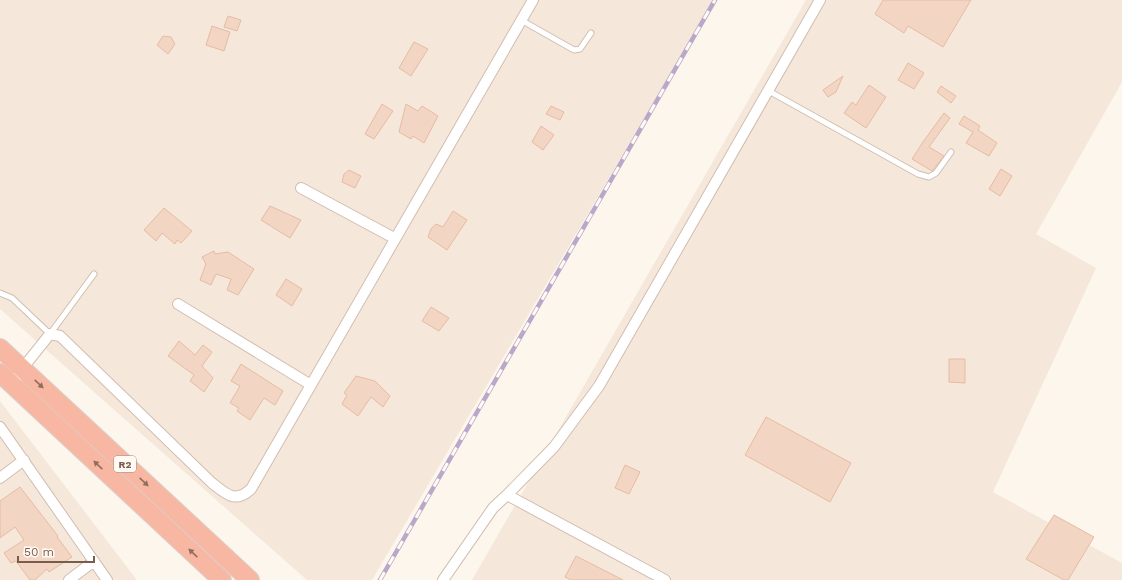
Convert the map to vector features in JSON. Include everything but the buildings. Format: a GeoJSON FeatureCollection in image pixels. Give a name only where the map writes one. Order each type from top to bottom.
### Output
{"type":"FeatureCollection","features":[{"type":"Feature","properties":{"kind":"highway","name":"R2"},"geometry":{"type":"LineString","coordinates":[[0,348],[250,580]]}},
{"type":"Feature","properties":{"kind":"highway","name":"R2"},"geometry":{"type":"LineString","coordinates":[[6,379],[222,580]]}},
{"type":"Feature","properties":{"kind":"street"},"geometry":{"type":"LineString","coordinates":[[6,379],[22,369],[50,334],[60,336],[212,483],[228,494],[236,497],[243,495],[251,489],[362,298],[394,238],[533,0]]}},
{"type":"Feature","properties":{"kind":"street"},"geometry":{"type":"LineString","coordinates":[[443,580],[493,508],[508,495],[554,447],[599,386],[767,90],[820,0]]}},
{"type":"Feature","properties":{"kind":"street"},"geometry":{"type":"LineString","coordinates":[[301,188],[394,238]]}},
{"type":"Feature","properties":{"kind":"street"},"geometry":{"type":"LineString","coordinates":[[178,304],[311,385]]}},
{"type":"Feature","properties":{"kind":"street"},"geometry":{"type":"LineString","coordinates":[[0,427],[107,580]]}},
{"type":"Feature","properties":{"kind":"street"},"geometry":{"type":"LineString","coordinates":[[0,478],[24,460]]}},
{"type":"Feature","properties":{"kind":"street"},"geometry":{"type":"LineString","coordinates":[[508,495],[665,580]]}},
{"type":"Feature","properties":{"kind":"street"},"geometry":{"type":"LineString","coordinates":[[69,580],[94,561]]}},
{"type":"Feature","properties":{"kind":"lane"},"geometry":{"type":"LineString","coordinates":[[521,20],[574,50],[580,49],[591,33]]}},
{"type":"Feature","properties":{"kind":"lane"},"geometry":{"type":"LineString","coordinates":[[767,90],[918,174],[929,177],[936,173],[951,152]]}},
{"type":"Feature","properties":{"kind":"lane"},"geometry":{"type":"LineString","coordinates":[[0,292],[12,298],[50,334],[94,274]]}},
{"type":"Feature","properties":{"kind":"shaded area"},"geometry":{"type":"Polygon","coordinates":[[[0,0],[714,0],[372,580],[307,580],[0,309],[0,0]]]}},
{"type":"Feature","properties":{"kind":"shaded area"},"geometry":{"type":"Polygon","coordinates":[[[806,0],[1122,0],[1122,82],[1036,234],[1096,268],[993,492],[1122,563],[1122,580],[472,580],[806,0]]]}},
{"type":"Feature","properties":{"kind":"shaded area"},"geometry":{"type":"Polygon","coordinates":[[[0,401],[137,580],[0,580],[0,401]]]}},
{"type":"Feature","properties":{"kind":"railway"},"geometry":{"type":"LineString","coordinates":[[380,580],[715,0]]}}]}
